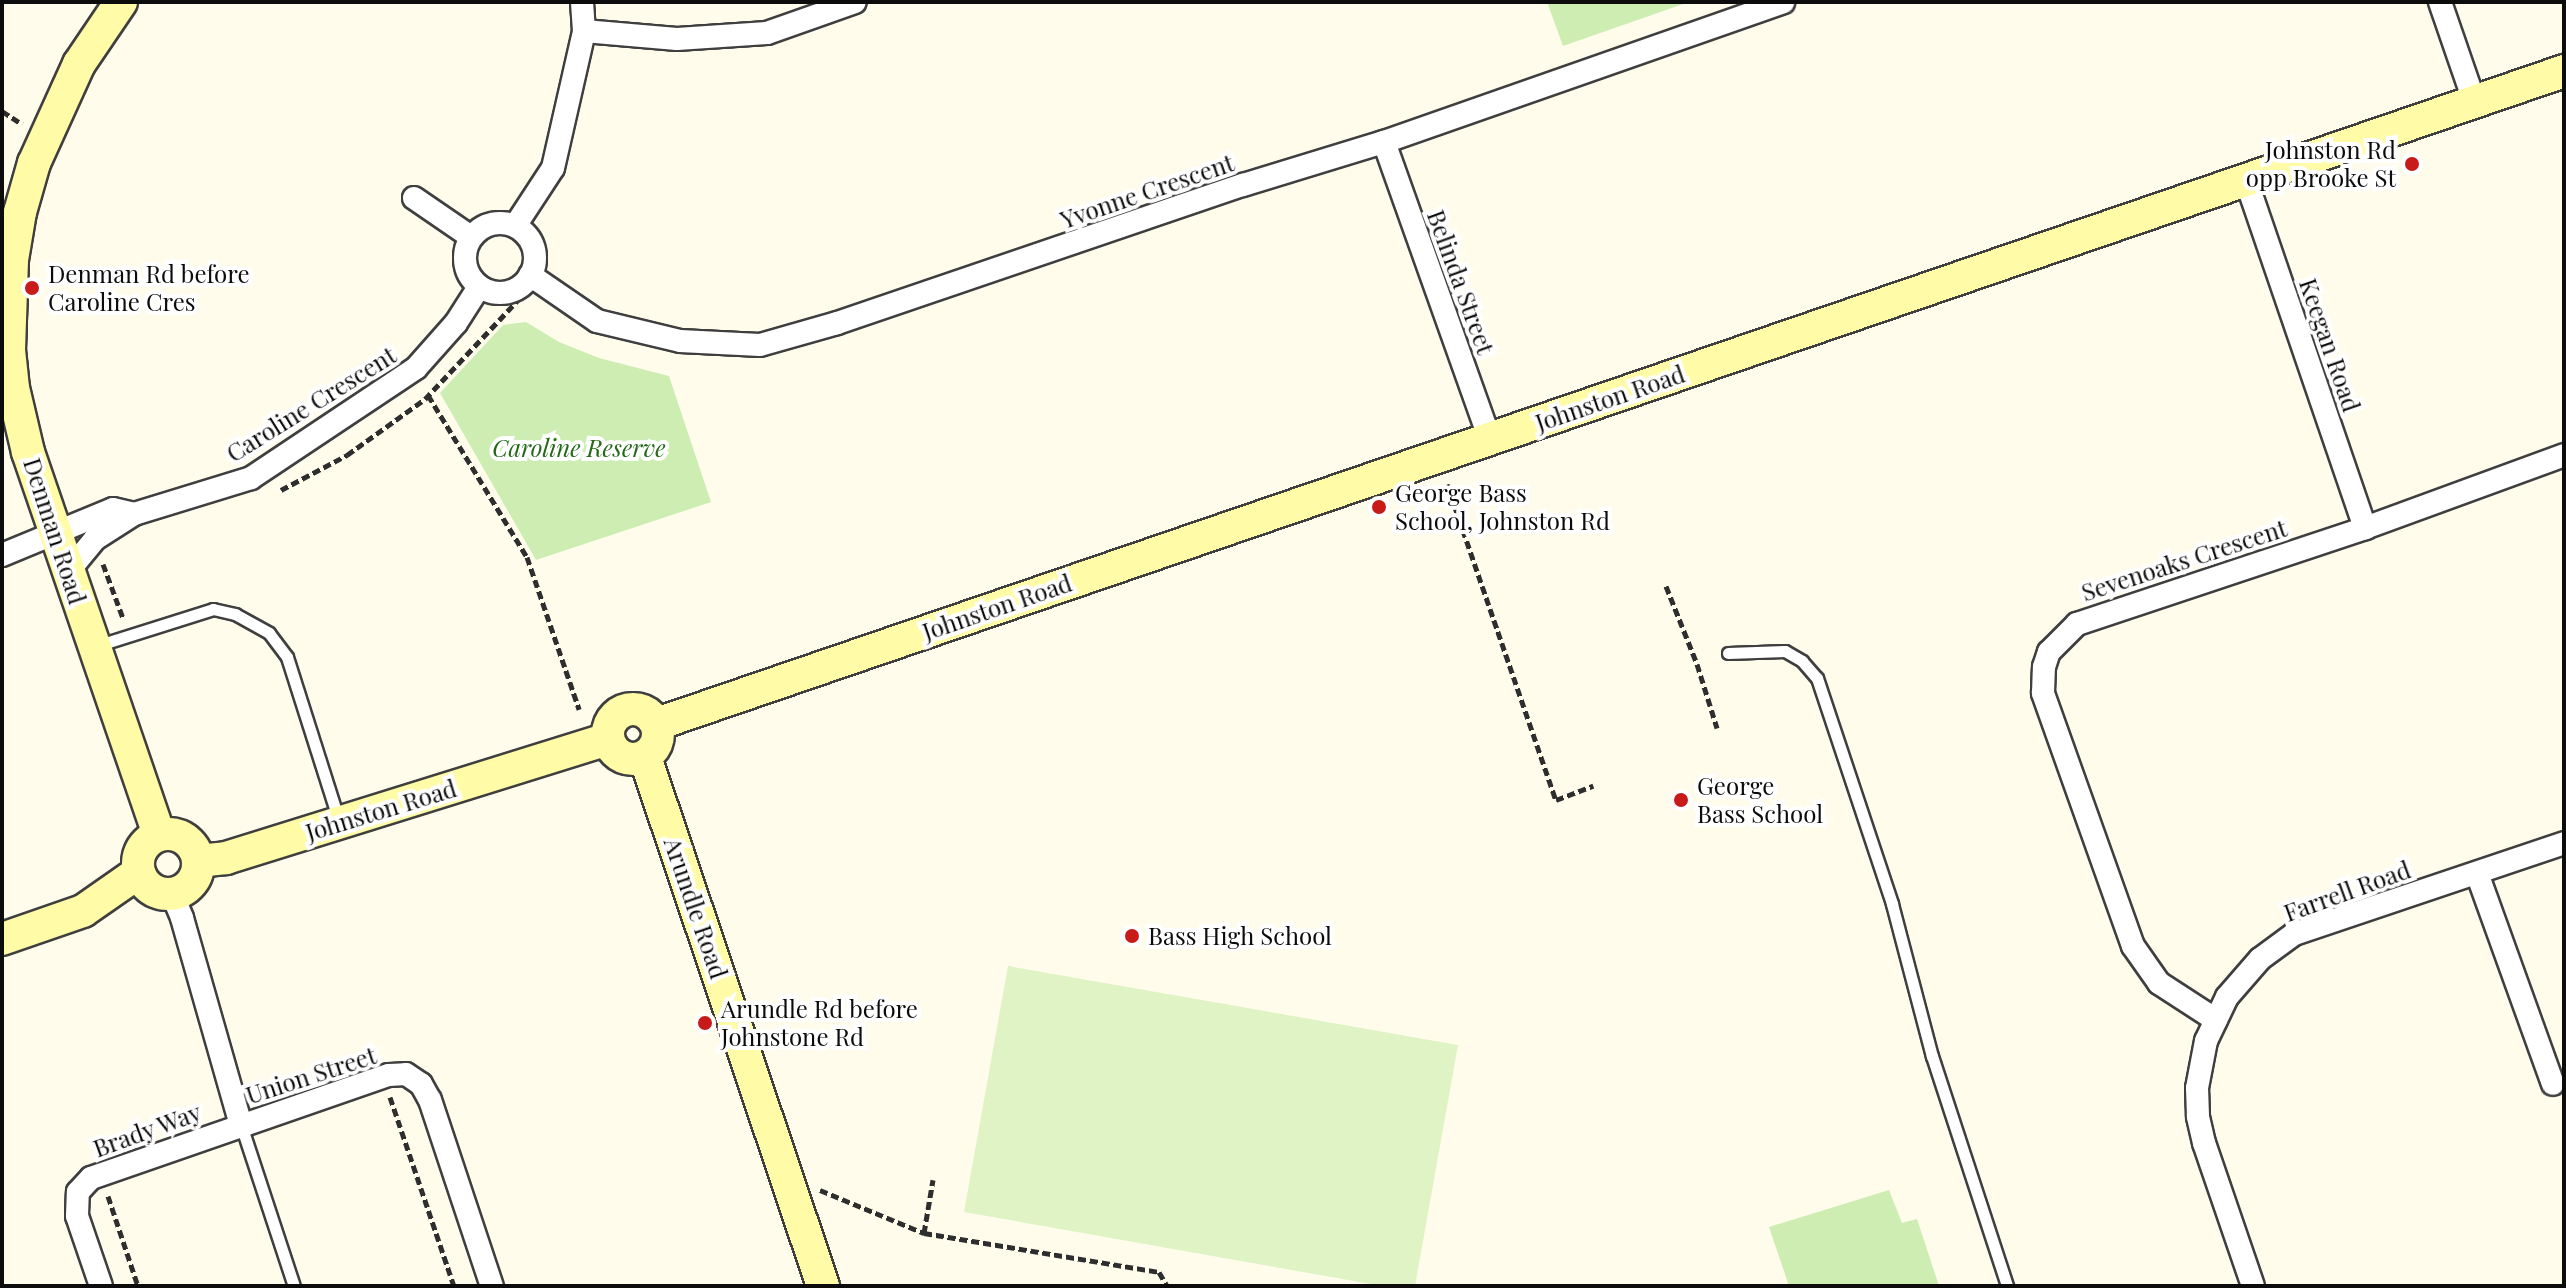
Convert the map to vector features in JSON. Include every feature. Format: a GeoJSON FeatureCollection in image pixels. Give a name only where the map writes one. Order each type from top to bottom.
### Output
{"type":"FeatureCollection","features":[{"type":"Feature","properties":{"kind":"street","name":"Denman Road"},"geometry":{"type":"LineString","coordinates":[[121,2],[79,64],[44,137],[20,212],[12,260],[9,350],[13,388],[28,452],[159,834]]}},
{"type":"Feature","properties":{"kind":"street"},"geometry":{"type":"LineString","coordinates":[[515,226],[553,168],[584,31],[582,2]]}},
{"type":"Feature","properties":{"kind":"street"},"geometry":{"type":"LineString","coordinates":[[584,31],[677,39],[767,33],[855,2]]}},
{"type":"Feature","properties":{"kind":"street","name":"Yvonne Crescent"},"geometry":{"type":"LineString","coordinates":[[530,275],[597,321],[680,341],[760,345],[837,323],[1243,185],[1384,142],[1783,2]]}},
{"type":"Feature","properties":{"kind":"street"},"geometry":{"type":"LineString","coordinates":[[2440,2],[2474,101]]}},
{"type":"Feature","properties":{"kind":"street","name":"Johnston Road"},"geometry":{"type":"LineString","coordinates":[[657,724],[2564,71]]}},
{"type":"Feature","properties":{"kind":"street","name":"Belinda Street"},"geometry":{"type":"LineString","coordinates":[[1384,142],[1490,439]]}},
{"type":"Feature","properties":{"kind":"street","name":"Keegan Road"},"geometry":{"type":"LineString","coordinates":[[2246,180],[2365,528]]}},
{"type":"Feature","properties":{"kind":"street"},"geometry":{"type":"LineString","coordinates":[[414,198],[471,237]]}},
{"type":"Feature","properties":{"kind":"street"},"geometry":{"type":"LineString","coordinates":[[494,223],[515,226],[525,233],[534,251],[530,275],[522,285],[504,293],[479,287],[471,278],[464,261],[471,237],[494,223]]}},
{"type":"Feature","properties":{"kind":"street","name":"Caroline Crescent"},"geometry":{"type":"LineString","coordinates":[[67,573],[95,539],[134,514],[251,478],[416,368],[456,323],[479,287]]}},
{"type":"Feature","properties":{"kind":"street","name":"Sevenoaks Crescent"},"geometry":{"type":"LineString","coordinates":[[2216,1020],[2159,983],[2133,946],[2043,693],[2044,667],[2057,640],[2077,624],[2365,528],[2564,455]]}},
{"type":"Feature","properties":{"kind":"street","name":"Caroline Crescent"},"geometry":{"type":"LineString","coordinates":[[2,555],[113,509],[134,514]]}},
{"type":"Feature","properties":{"kind":"street"},"geometry":{"type":"LineString","coordinates":[[627,710],[646,713],[657,724],[658,741],[645,757],[628,759],[619,756],[608,739],[611,722],[627,710]]}},
{"type":"Feature","properties":{"kind":"street","name":"Johnston Road"},"geometry":{"type":"LineString","coordinates":[[198,861],[226,858],[608,739]]}},
{"type":"Feature","properties":{"kind":"street","name":"Arundle Road"},"geometry":{"type":"LineString","coordinates":[[645,757],[823,1286]]}},
{"type":"Feature","properties":{"kind":"street"},"geometry":{"type":"LineString","coordinates":[[159,834],[179,835],[189,842],[198,861],[194,879],[180,892],[172,894],[150,888],[139,872],[140,852],[159,834]]}},
{"type":"Feature","properties":{"kind":"street","name":"Farrell Road"},"geometry":{"type":"LineString","coordinates":[[2253,1286],[2204,1143],[2198,1116],[2201,1060],[2216,1020],[2241,977],[2294,934],[2564,843]]}},
{"type":"Feature","properties":{"kind":"street"},"geometry":{"type":"LineString","coordinates":[[2,939],[83,911],[139,872]]}},
{"type":"Feature","properties":{"kind":"street"},"geometry":{"type":"LineString","coordinates":[[2477,873],[2553,1084]]}},
{"type":"Feature","properties":{"kind":"street","name":"Union Street"},"geometry":{"type":"LineString","coordinates":[[172,894],[182,918],[241,1125],[383,1077],[406,1074],[421,1084],[430,1100],[492,1286]]}},
{"type":"Feature","properties":{"kind":"street","name":"Brady Way"},"geometry":{"type":"LineString","coordinates":[[101,1286],[77,1216],[78,1192],[91,1178],[241,1125]]}},
{"type":"Feature","properties":{"kind":"lane"},"geometry":{"type":"LineString","coordinates":[[95,646],[213,609],[235,614],[269,633],[287,657],[339,823]]}},
{"type":"Feature","properties":{"kind":"lane"},"geometry":{"type":"LineString","coordinates":[[1728,653],[1785,651],[1802,661],[1817,678],[1878,862],[1932,1056],[2007,1286]]}},
{"type":"Feature","properties":{"kind":"lane"},"geometry":{"type":"LineString","coordinates":[[241,1125],[294,1286]]}},
{"type":"Feature","properties":{"kind":"path"},"geometry":{"type":"LineString","coordinates":[[428,395],[527,557],[579,709]]}},
{"type":"Feature","properties":{"kind":"path"},"geometry":{"type":"LineString","coordinates":[[1438,457],[1556,800],[1593,786]]}},
{"type":"Feature","properties":{"kind":"path"},"geometry":{"type":"LineString","coordinates":[[95,539],[120,616],[149,629]]}},
{"type":"Feature","properties":{"kind":"path"},"geometry":{"type":"LineString","coordinates":[[1666,586],[1697,664],[1717,728]]}},
{"type":"Feature","properties":{"kind":"path"},"geometry":{"type":"LineString","coordinates":[[383,1077],[454,1286]]}},
{"type":"Feature","properties":{"kind":"path"},"geometry":{"type":"LineString","coordinates":[[100,1175],[138,1286]]}},
{"type":"Feature","properties":{"kind":"path"},"geometry":{"type":"LineString","coordinates":[[785,1175],[924,1233],[1159,1272],[1167,1286]]}},
{"type":"Feature","properties":{"kind":"path"},"geometry":{"type":"LineString","coordinates":[[924,1233],[933,1180]]}},
{"type":"Feature","properties":{"kind":"green space"},"geometry":{"type":"Polygon","coordinates":[[[1547,2],[1689,2],[1563,46],[1547,2]]]}},
{"type":"Feature","properties":{"kind":"green space","name":"Caroline Reserve"},"geometry":{"type":"Polygon","coordinates":[[[526,322],[559,342],[599,358],[669,376],[711,502],[536,560],[440,393],[503,325],[526,322]]]}},
{"type":"Feature","properties":{"kind":"green space"},"geometry":{"type":"Polygon","coordinates":[[[1008,966],[1458,1045],[1415,1286],[1382,1286],[964,1212],[1008,966]]]}},
{"type":"Feature","properties":{"kind":"green space"},"geometry":{"type":"Polygon","coordinates":[[[1889,1190],[1902,1223],[1917,1219],[1939,1286],[1789,1286],[1769,1227],[1889,1190]]]}},
{"type":"Feature","properties":{"kind":"place","name":"Johnston Rd opp Brooke St"},"geometry":{"type":"Point","coordinates":[2412,164]}},
{"type":"Feature","properties":{"kind":"place","name":"Denman Rd before Caroline Cres"},"geometry":{"type":"Point","coordinates":[32,288]}},
{"type":"Feature","properties":{"kind":"place","name":"George Bass School, Johnston Rd"},"geometry":{"type":"Point","coordinates":[1379,507]}},
{"type":"Feature","properties":{"kind":"place","name":"George Bass School"},"geometry":{"type":"Point","coordinates":[1681,800]}},
{"type":"Feature","properties":{"kind":"place","name":"Bass High School"},"geometry":{"type":"Point","coordinates":[1132,936]}},
{"type":"Feature","properties":{"kind":"place","name":"Arundle Rd before Johnstone Rd"},"geometry":{"type":"Point","coordinates":[705,1023]}}]}
